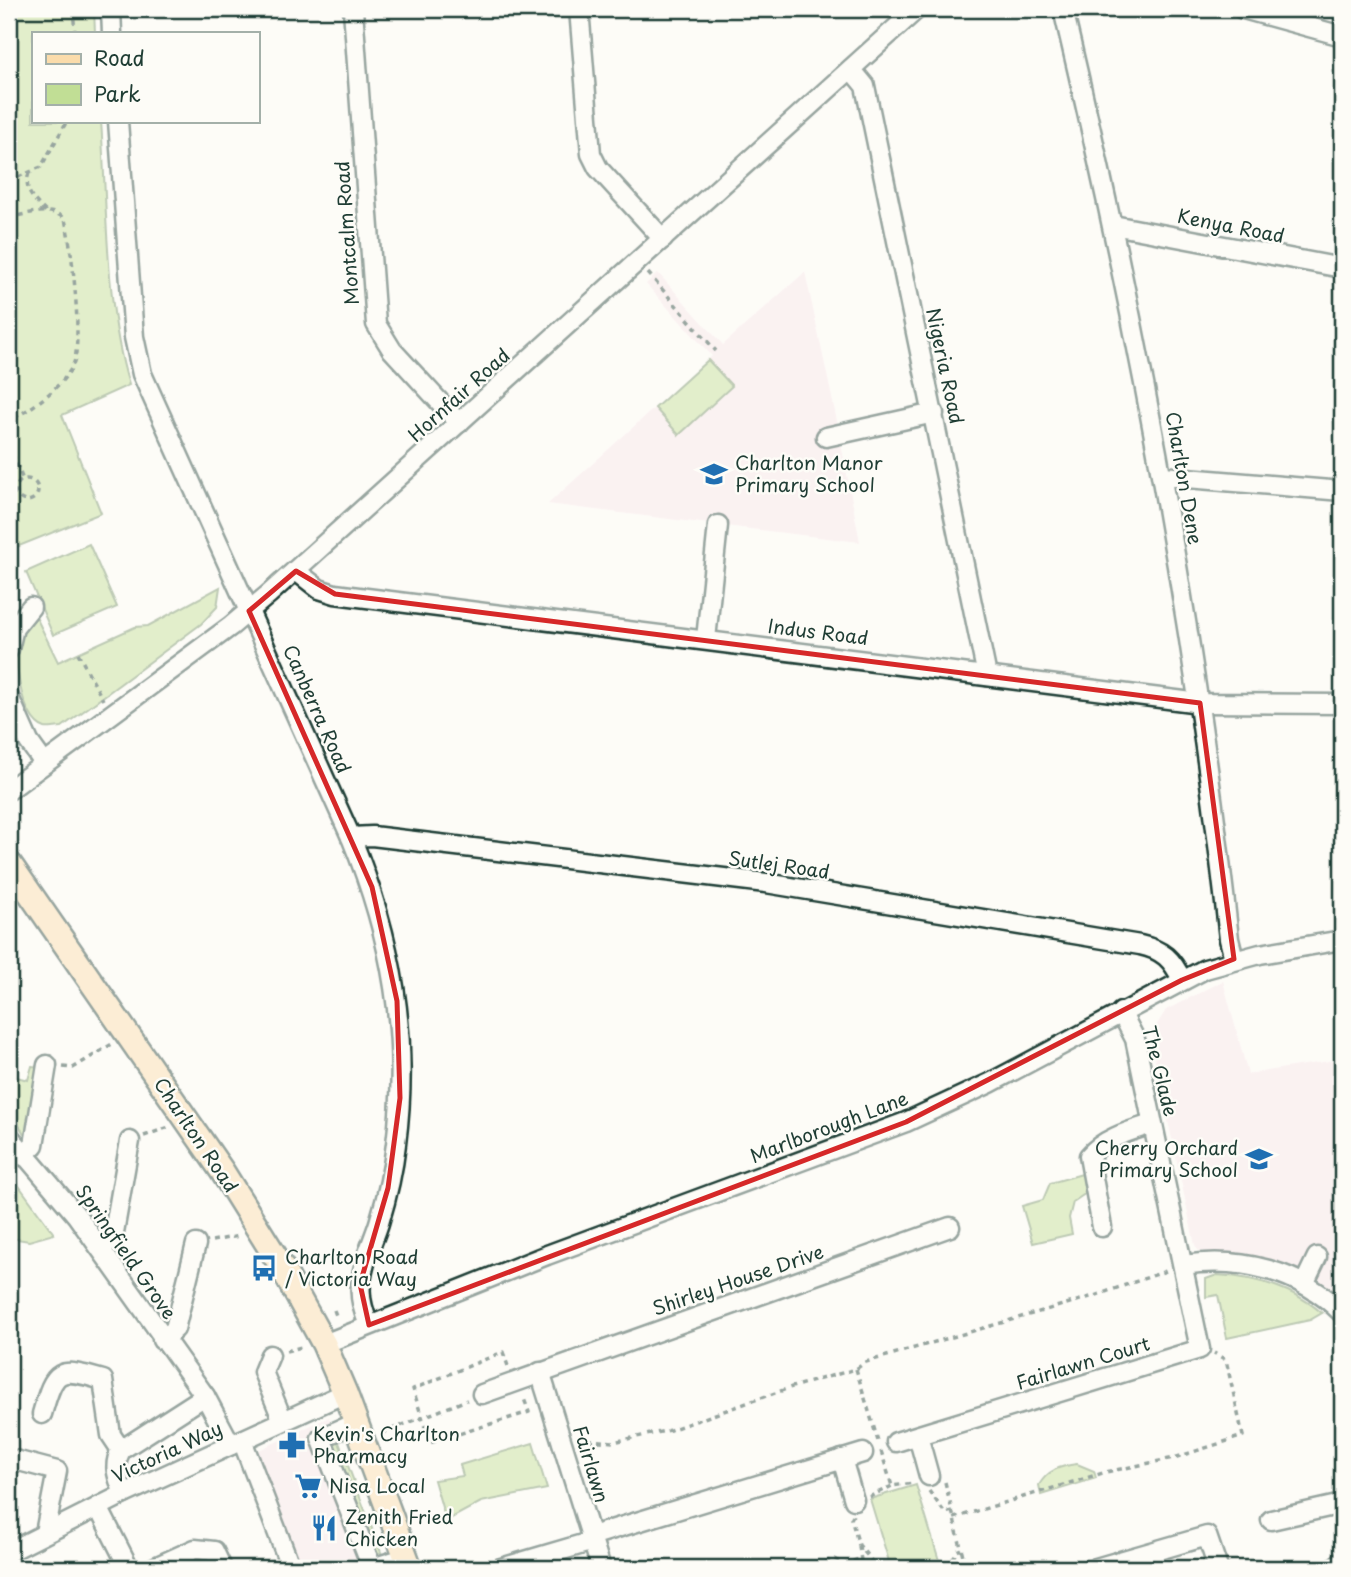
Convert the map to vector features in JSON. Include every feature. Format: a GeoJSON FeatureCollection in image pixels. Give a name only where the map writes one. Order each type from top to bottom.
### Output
{"type":"FeatureCollection","features":[{"type":"Feature","properties":{"kind":"main road","name":"Charlton Road"},"geometry":{"type":"LineString","coordinates":[[9,863],[222,1171],[280,1264],[324,1344],[357,1422],[409,1563]]}},
{"type":"Feature","properties":{"kind":"street"},"geometry":{"type":"LineString","coordinates":[[111,9],[112,32]]}},
{"type":"Feature","properties":{"kind":"street","name":"Montcalm Road"},"geometry":{"type":"LineString","coordinates":[[353,9],[376,324],[391,350],[459,423]]}},
{"type":"Feature","properties":{"kind":"street"},"geometry":{"type":"LineString","coordinates":[[579,9],[591,154],[598,168],[663,239]]}},
{"type":"Feature","properties":{"kind":"street","name":"Hornfair Road"},"geometry":{"type":"LineString","coordinates":[[9,790],[249,611],[296,571],[917,9]]}},
{"type":"Feature","properties":{"kind":"street","name":"Charlton Dene"},"geometry":{"type":"LineString","coordinates":[[1063,9],[1113,225],[1163,476],[1200,703],[1229,939],[1234,959]]}},
{"type":"Feature","properties":{"kind":"street"},"geometry":{"type":"LineString","coordinates":[[1243,9],[1342,36]]}},
{"type":"Feature","properties":{"kind":"street","name":"Nigeria Road"},"geometry":{"type":"LineString","coordinates":[[851,69],[864,86],[987,676]]}},
{"type":"Feature","properties":{"kind":"street","name":"Canberra Road"},"geometry":{"type":"LineString","coordinates":[[118,122],[134,337],[142,374],[351,836],[372,887],[388,944],[400,1050],[396,1145],[388,1188],[360,1284],[363,1310],[369,1325]]}},
{"type":"Feature","properties":{"kind":"street","name":"Kenya Road"},"geometry":{"type":"LineString","coordinates":[[1113,225],[1342,268]]}},
{"type":"Feature","properties":{"kind":"street"},"geometry":{"type":"LineString","coordinates":[[826,438],[934,413]]}},
{"type":"Feature","properties":{"kind":"street"},"geometry":{"type":"LineString","coordinates":[[1163,476],[1342,491]]}},
{"type":"Feature","properties":{"kind":"street"},"geometry":{"type":"LineString","coordinates":[[706,639],[718,525]]}},
{"type":"Feature","properties":{"kind":"street","name":"Indus Road"},"geometry":{"type":"LineString","coordinates":[[296,571],[319,589],[335,594],[1200,703],[1342,704]]}},
{"type":"Feature","properties":{"kind":"street"},"geometry":{"type":"LineString","coordinates":[[9,649],[14,628],[31,607]]}},
{"type":"Feature","properties":{"kind":"street"},"geometry":{"type":"LineString","coordinates":[[9,697],[29,742],[44,764]]}},
{"type":"Feature","properties":{"kind":"street","name":"Sutlej Road"},"geometry":{"type":"LineString","coordinates":[[351,836],[372,836],[766,883],[1140,945],[1156,948],[1172,960],[1182,980]]}},
{"type":"Feature","properties":{"kind":"street","name":"Marlborough Lane"},"geometry":{"type":"LineString","coordinates":[[324,1344],[547,1255],[906,1122],[990,1083],[1182,980],[1234,959],[1342,940]]}},
{"type":"Feature","properties":{"kind":"street","name":"The Glade"},"geometry":{"type":"LineString","coordinates":[[1121,1012],[1135,1039],[1183,1265]]}},
{"type":"Feature","properties":{"kind":"street"},"geometry":{"type":"LineString","coordinates":[[23,1156],[34,1145],[47,1065]]}},
{"type":"Feature","properties":{"kind":"street"},"geometry":{"type":"LineString","coordinates":[[1102,1227],[1088,1156],[1096,1148],[1128,1131],[1152,1124]]}},
{"type":"Feature","properties":{"kind":"street","name":"Springfield Grove"},"geometry":{"type":"LineString","coordinates":[[9,1136],[23,1156],[58,1191],[101,1249],[236,1443],[291,1568]]}},
{"type":"Feature","properties":{"kind":"street"},"geometry":{"type":"LineString","coordinates":[[101,1249],[113,1238],[130,1141]]}},
{"type":"Feature","properties":{"kind":"street","name":"Shirley House Drive"},"geometry":{"type":"LineString","coordinates":[[482,1394],[950,1227]]}},
{"type":"Feature","properties":{"kind":"street"},"geometry":{"type":"LineString","coordinates":[[163,1339],[175,1329],[196,1244]]}},
{"type":"Feature","properties":{"kind":"street"},"geometry":{"type":"LineString","coordinates":[[1304,1284],[1317,1257]]}},
{"type":"Feature","properties":{"kind":"street"},"geometry":{"type":"LineString","coordinates":[[1200,1346],[1183,1265],[1205,1261],[1251,1265],[1304,1284],[1342,1311]]}},
{"type":"Feature","properties":{"kind":"street","name":"Fairlawn Court"},"geometry":{"type":"LineString","coordinates":[[896,1442],[1200,1349],[1200,1346]]}},
{"type":"Feature","properties":{"kind":"street"},"geometry":{"type":"LineString","coordinates":[[270,1355],[262,1372],[283,1421]]}},
{"type":"Feature","properties":{"kind":"street"},"geometry":{"type":"LineString","coordinates":[[42,1414],[51,1382],[58,1374],[69,1370],[103,1380],[111,1435],[121,1450]]}},
{"type":"Feature","properties":{"kind":"street","name":"Fairlawn"},"geometry":{"type":"LineString","coordinates":[[540,1372],[601,1568]]}},
{"type":"Feature","properties":{"kind":"street","name":"Victoria Way"},"geometry":{"type":"LineString","coordinates":[[9,1552],[124,1494],[345,1393]]}},
{"type":"Feature","properties":{"kind":"street"},"geometry":{"type":"LineString","coordinates":[[124,1494],[116,1471],[116,1459],[121,1450],[205,1396]]}},
{"type":"Feature","properties":{"kind":"street","name":"Charlton Road"},"geometry":{"type":"LineString","coordinates":[[357,1422],[321,1438],[372,1568],[409,1563]]}},
{"type":"Feature","properties":{"kind":"street"},"geometry":{"type":"LineString","coordinates":[[918,1436],[936,1477]]}},
{"type":"Feature","properties":{"kind":"street"},"geometry":{"type":"LineString","coordinates":[[501,1568],[863,1453]]}},
{"type":"Feature","properties":{"kind":"street"},"geometry":{"type":"LineString","coordinates":[[842,1459],[857,1503]]}},
{"type":"Feature","properties":{"kind":"street"},"geometry":{"type":"LineString","coordinates":[[15,1460],[57,1471],[45,1533]]}},
{"type":"Feature","properties":{"kind":"street"},"geometry":{"type":"LineString","coordinates":[[1272,1520],[1342,1504]]}},
{"type":"Feature","properties":{"kind":"street"},"geometry":{"type":"LineString","coordinates":[[98,1507],[129,1568]]}},
{"type":"Feature","properties":{"kind":"street"},"geometry":{"type":"LineString","coordinates":[[1096,1568],[1207,1536],[1218,1568]]}},
{"type":"Feature","properties":{"kind":"street"},"geometry":{"type":"LineString","coordinates":[[153,1568],[202,1548],[214,1551],[222,1568]]}},
{"type":"Feature","properties":{"kind":"street"},"geometry":{"type":"LineString","coordinates":[[1334,1568],[1342,1561]]}},
{"type":"Feature","properties":{"kind":"path"},"geometry":{"type":"LineString","coordinates":[[73,9],[75,32]]}},
{"type":"Feature","properties":{"kind":"path"},"geometry":{"type":"LineString","coordinates":[[9,181],[41,167],[66,122]]}},
{"type":"Feature","properties":{"kind":"path"},"geometry":{"type":"LineString","coordinates":[[29,173],[26,182],[31,196],[46,212]]}},
{"type":"Feature","properties":{"kind":"path"},"geometry":{"type":"LineString","coordinates":[[9,218],[46,212],[60,213],[68,230],[78,345],[73,366],[30,411],[10,419],[9,413]]}},
{"type":"Feature","properties":{"kind":"path"},"geometry":{"type":"LineString","coordinates":[[647,272],[716,351]]}},
{"type":"Feature","properties":{"kind":"path"},"geometry":{"type":"LineString","coordinates":[[9,445],[23,480]]}},
{"type":"Feature","properties":{"kind":"path"},"geometry":{"type":"LineString","coordinates":[[23,480],[36,484],[38,494],[26,501],[17,495],[16,488],[23,480]]}},
{"type":"Feature","properties":{"kind":"path"},"geometry":{"type":"LineString","coordinates":[[9,498],[17,495]]}},
{"type":"Feature","properties":{"kind":"path"},"geometry":{"type":"LineString","coordinates":[[78,653],[103,700]]}},
{"type":"Feature","properties":{"kind":"path"},"geometry":{"type":"LineString","coordinates":[[47,1065],[73,1068],[114,1043]]}},
{"type":"Feature","properties":{"kind":"path"},"geometry":{"type":"LineString","coordinates":[[154,1133],[171,1126]]}},
{"type":"Feature","properties":{"kind":"path"},"geometry":{"type":"LineString","coordinates":[[196,1244],[244,1236]]}},
{"type":"Feature","properties":{"kind":"path"},"geometry":{"type":"LineString","coordinates":[[562,1442],[587,1437],[613,1442],[670,1430],[792,1387],[856,1369],[866,1362],[1082,1300],[1183,1265]]}},
{"type":"Feature","properties":{"kind":"path"},"geometry":{"type":"LineString","coordinates":[[334,1310],[337,1318]]}},
{"type":"Feature","properties":{"kind":"path"},"geometry":{"type":"LineString","coordinates":[[954,1518],[1106,1472],[1174,1458],[1243,1436],[1226,1360],[1200,1346]]}},
{"type":"Feature","properties":{"kind":"path"},"geometry":{"type":"LineString","coordinates":[[382,1433],[482,1394]]}},
{"type":"Feature","properties":{"kind":"path"},"geometry":{"type":"LineString","coordinates":[[936,1477],[954,1518],[966,1568]]}},
{"type":"Feature","properties":{"kind":"path"},"geometry":{"type":"LineString","coordinates":[[862,1568],[859,1545],[851,1519],[857,1503],[892,1486]]}},
{"type":"Feature","properties":{"kind":"path"},"geometry":{"type":"LineString","coordinates":[[859,1545],[877,1568]]}},
{"type":"Feature","properties":{"kind":"path"},"geometry":{"type":"LineString","coordinates":[[948,1568],[957,1551],[961,1549]]}},
{"type":"Feature","properties":{"kind":"path"},"geometry":{"type":"LineString","coordinates":[[806,1568],[835,1559],[844,1564],[859,1559]]}},
{"type":"Feature","properties":{"kind":"path"},"geometry":{"type":"LineString","coordinates":[[790,1568],[796,1568]]}},
{"type":"Feature","properties":{"kind":"highlighted area"},"geometry":{"type":"Polygon","coordinates":[[[296,571],[335,594],[1200,703],[1234,959],[1182,980],[906,1122],[369,1325],[360,1284],[388,1188],[400,1098],[397,1001],[372,887],[249,611],[296,571]]]}},
{"type":"Feature","properties":{"kind":"shaded area","name":"Charlton Manor Primary School"},"geometry":{"type":"Polygon","coordinates":[[[805,272],[838,426],[918,425],[841,444],[860,542],[726,526],[712,626],[697,623],[710,524],[548,504],[712,356],[646,284],[658,273],[723,345],[805,272]]]}},
{"type":"Feature","properties":{"kind":"shaded area","name":"Cherry Orchard Primary School"},"geometry":{"type":"Polygon","coordinates":[[[1223,981],[1248,1074],[1342,1059],[1342,1285],[1334,1290],[1309,1274],[1272,1259],[1204,1252],[1198,1250],[1195,1245],[1152,1047],[1156,1026],[1166,1010],[1223,981]]]}},
{"type":"Feature","properties":{"kind":"shaded area"},"geometry":{"type":"Polygon","coordinates":[[[329,1417],[385,1568],[299,1568],[253,1453],[329,1417]]]}},
{"type":"Feature","properties":{"kind":"green space"},"geometry":{"type":"Polygon","coordinates":[[[9,9],[94,9],[95,32],[32,32],[32,122],[101,122],[111,289],[121,354],[129,385],[62,415],[101,513],[9,550],[9,9]]]}},
{"type":"Feature","properties":{"kind":"green space"},"geometry":{"type":"Polygon","coordinates":[[[708,360],[732,386],[679,435],[655,408],[708,360]]]}},
{"type":"Feature","properties":{"kind":"green space"},"geometry":{"type":"Polygon","coordinates":[[[89,544],[117,607],[53,635],[26,572],[89,544]]]}},
{"type":"Feature","properties":{"kind":"green space"},"geometry":{"type":"Polygon","coordinates":[[[220,587],[217,607],[201,624],[62,727],[45,728],[36,722],[29,712],[17,669],[17,641],[20,631],[35,615],[58,662],[135,627],[148,626],[220,587]]]}},
{"type":"Feature","properties":{"kind":"green space"},"geometry":{"type":"Polygon","coordinates":[[[32,1066],[39,1067],[29,1135],[26,1137],[9,1109],[9,1075],[28,1080],[32,1066]]]}},
{"type":"Feature","properties":{"kind":"green space"},"geometry":{"type":"Polygon","coordinates":[[[9,1172],[54,1234],[29,1241],[11,1238],[9,1172]]]}},
{"type":"Feature","properties":{"kind":"green space"},"geometry":{"type":"Polygon","coordinates":[[[1082,1174],[1086,1193],[1073,1202],[1069,1218],[1072,1234],[1033,1243],[1022,1206],[1043,1200],[1050,1183],[1082,1174]]]}},
{"type":"Feature","properties":{"kind":"green space"},"geometry":{"type":"Polygon","coordinates":[[[1217,1275],[1273,1285],[1298,1296],[1322,1313],[1310,1320],[1227,1338],[1218,1295],[1206,1297],[1206,1279],[1217,1275]]]}},
{"type":"Feature","properties":{"kind":"green space"},"geometry":{"type":"Polygon","coordinates":[[[337,1437],[382,1555],[372,1559],[327,1441],[337,1437]]]}},
{"type":"Feature","properties":{"kind":"green space"},"geometry":{"type":"Polygon","coordinates":[[[533,1443],[547,1489],[481,1502],[446,1521],[434,1480],[463,1476],[460,1465],[533,1443]]]}},
{"type":"Feature","properties":{"kind":"green space"},"geometry":{"type":"Polygon","coordinates":[[[1077,1464],[1094,1471],[1096,1478],[1041,1495],[1039,1485],[1050,1472],[1077,1464]]]}},
{"type":"Feature","properties":{"kind":"green space"},"geometry":{"type":"Polygon","coordinates":[[[916,1485],[941,1567],[891,1568],[870,1499],[916,1485]]]}},
{"type":"Feature","properties":{"kind":"place","name":"Charlton Manor Primary School"},"geometry":{"type":"Point","coordinates":[714,474]}},
{"type":"Feature","properties":{"kind":"place","name":"Cherry Orchard Primary School"},"geometry":{"type":"Point","coordinates":[1259,1159]}},
{"type":"Feature","properties":{"kind":"place","name":"Charlton Road / Victoria Way"},"geometry":{"type":"Point","coordinates":[264,1268]}},
{"type":"Feature","properties":{"kind":"place","name":"Kevin's Charlton Pharmacy"},"geometry":{"type":"Point","coordinates":[292,1445]}},
{"type":"Feature","properties":{"kind":"place","name":"Nisa Local"},"geometry":{"type":"Point","coordinates":[308,1486]}},
{"type":"Feature","properties":{"kind":"place","name":"Zenith Fried Chicken"},"geometry":{"type":"Point","coordinates":[324,1528]}}]}
